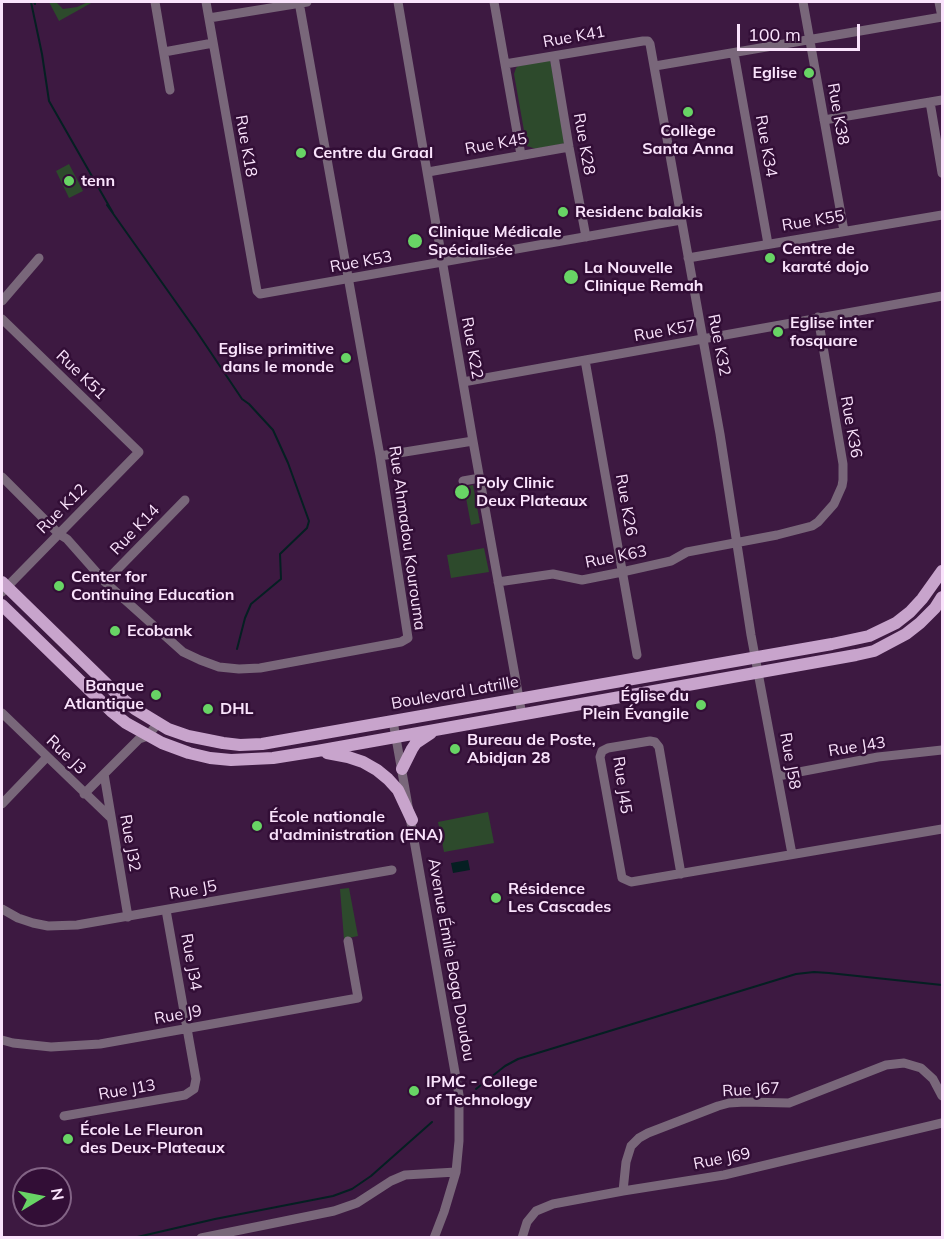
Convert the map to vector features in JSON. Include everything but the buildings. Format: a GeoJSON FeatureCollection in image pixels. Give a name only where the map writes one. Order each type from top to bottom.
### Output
{"type":"FeatureCollection","features":[{"type":"Feature","properties":{"kind":"main road","name":"Boulevard Latrille"},"geometry":{"type":"LineString","coordinates":[[3,587],[119,696],[152,721],[195,738],[240,745],[262,744],[869,636],[896,623],[910,612],[942,571]]}},
{"type":"Feature","properties":{"kind":"main road","name":"Boulevard Latrille"},"geometry":{"type":"LineString","coordinates":[[2,605],[111,711],[142,735],[189,753],[231,760],[273,758],[317,751],[874,651],[906,634],[920,623],[942,597]]}},
{"type":"Feature","properties":{"kind":"main road"},"geometry":{"type":"LineString","coordinates":[[402,769],[416,743],[434,731]]}},
{"type":"Feature","properties":{"kind":"main road"},"geometry":{"type":"LineString","coordinates":[[317,751],[348,757],[377,770],[398,790],[411,820]]}},
{"type":"Feature","properties":{"kind":"street"},"geometry":{"type":"LineString","coordinates":[[155,2],[170,90]]}},
{"type":"Feature","properties":{"kind":"street","name":"Rue K18"},"geometry":{"type":"LineString","coordinates":[[206,2],[256,291],[260,294]]}},
{"type":"Feature","properties":{"kind":"street"},"geometry":{"type":"LineString","coordinates":[[209,18],[301,2]]}},
{"type":"Feature","properties":{"kind":"street","name":"Rue Ahmadou Kourouma"},"geometry":{"type":"LineString","coordinates":[[2,477],[59,534],[67,539],[105,582],[183,652],[200,660],[219,667],[260,668],[406,640],[408,635],[380,456],[301,2]]}},
{"type":"Feature","properties":{"kind":"street","name":"Rue K22"},"geometry":{"type":"LineString","coordinates":[[398,2],[522,715]]}},
{"type":"Feature","properties":{"kind":"street"},"geometry":{"type":"LineString","coordinates":[[494,2],[521,154]]}},
{"type":"Feature","properties":{"kind":"street","name":"Rue K38"},"geometry":{"type":"LineString","coordinates":[[803,2],[843,231]]}},
{"type":"Feature","properties":{"kind":"street"},"geometry":{"type":"LineString","coordinates":[[655,66],[942,17],[939,2]]}},
{"type":"Feature","properties":{"kind":"street","name":"Rue K41"},"geometry":{"type":"LineString","coordinates":[[505,64],[648,41]]}},
{"type":"Feature","properties":{"kind":"street","name":"Rue K32"},"geometry":{"type":"LineString","coordinates":[[648,41],[655,66],[720,434],[755,657]]}},
{"type":"Feature","properties":{"kind":"street"},"geometry":{"type":"LineString","coordinates":[[164,52],[213,43]]}},
{"type":"Feature","properties":{"kind":"street","name":"Rue K34"},"geometry":{"type":"LineString","coordinates":[[734,52],[768,244]]}},
{"type":"Feature","properties":{"kind":"street","name":"Rue K28"},"geometry":{"type":"LineString","coordinates":[[554,56],[586,237]]}},
{"type":"Feature","properties":{"kind":"street"},"geometry":{"type":"LineString","coordinates":[[824,120],[942,100]]}},
{"type":"Feature","properties":{"kind":"street"},"geometry":{"type":"LineString","coordinates":[[930,102],[942,173]]}},
{"type":"Feature","properties":{"kind":"street","name":"Rue K45"},"geometry":{"type":"LineString","coordinates":[[428,172],[569,147]]}},
{"type":"Feature","properties":{"kind":"street","name":"Rue K55"},"geometry":{"type":"LineString","coordinates":[[688,258],[942,214]]}},
{"type":"Feature","properties":{"kind":"street","name":"Rue K53"},"geometry":{"type":"LineString","coordinates":[[260,294],[681,220]]}},
{"type":"Feature","properties":{"kind":"street"},"geometry":{"type":"LineString","coordinates":[[2,301],[39,258]]}},
{"type":"Feature","properties":{"kind":"street","name":"Rue K57"},"geometry":{"type":"LineString","coordinates":[[463,382],[942,296]]}},
{"type":"Feature","properties":{"kind":"street","name":"Rue K36"},"geometry":{"type":"LineString","coordinates":[[737,542],[812,526],[834,504],[842,486],[843,464],[818,317]]}},
{"type":"Feature","properties":{"kind":"street","name":"Rue K51"},"geometry":{"type":"LineString","coordinates":[[2,319],[140,452]]}},
{"type":"Feature","properties":{"kind":"street","name":"Rue K26"},"geometry":{"type":"LineString","coordinates":[[585,360],[637,655]]}},
{"type":"Feature","properties":{"kind":"street"},"geometry":{"type":"LineString","coordinates":[[380,456],[473,441]]}},
{"type":"Feature","properties":{"kind":"street","name":"Rue K12"},"geometry":{"type":"LineString","coordinates":[[3,587],[140,452]]}},
{"type":"Feature","properties":{"kind":"street"},"geometry":{"type":"LineString","coordinates":[[463,481],[480,478]]}},
{"type":"Feature","properties":{"kind":"street","name":"Rue K14"},"geometry":{"type":"LineString","coordinates":[[105,582],[185,500]]}},
{"type":"Feature","properties":{"kind":"street","name":"Rue K63"},"geometry":{"type":"LineString","coordinates":[[498,582],[554,574],[582,580],[665,563],[687,552],[737,542]]}},
{"type":"Feature","properties":{"kind":"street","name":"Rue J58"},"geometry":{"type":"LineString","coordinates":[[755,657],[792,854]]}},
{"type":"Feature","properties":{"kind":"street","name":"Rue J3"},"geometry":{"type":"LineString","coordinates":[[2,713],[111,818]]}},
{"type":"Feature","properties":{"kind":"street"},"geometry":{"type":"LineString","coordinates":[[84,794],[142,735],[152,721]]}},
{"type":"Feature","properties":{"kind":"street","name":"Avenue Émile Boga Doudou"},"geometry":{"type":"LineString","coordinates":[[393,721],[459,1095],[456,1172],[434,1238]]}},
{"type":"Feature","properties":{"kind":"street","name":"Rue J45"},"geometry":{"type":"LineString","coordinates":[[681,873],[659,747],[655,742],[650,741],[602,751],[600,758],[622,878],[630,882],[942,829]]}},
{"type":"Feature","properties":{"kind":"street","name":"Rue J43"},"geometry":{"type":"LineString","coordinates":[[778,776],[878,757],[942,750]]}},
{"type":"Feature","properties":{"kind":"street"},"geometry":{"type":"LineString","coordinates":[[2,804],[47,757]]}},
{"type":"Feature","properties":{"kind":"street","name":"Rue J32"},"geometry":{"type":"LineString","coordinates":[[104,774],[128,917]]}},
{"type":"Feature","properties":{"kind":"street","name":"Rue J5"},"geometry":{"type":"LineString","coordinates":[[2,909],[18,918],[48,926],[77,925],[392,870]]}},
{"type":"Feature","properties":{"kind":"street","name":"Rue J34"},"geometry":{"type":"LineString","coordinates":[[166,910],[196,1079],[194,1089]]}},
{"type":"Feature","properties":{"kind":"street","name":"Rue J9"},"geometry":{"type":"LineString","coordinates":[[2,1040],[51,1047],[100,1044],[358,998],[348,940]]}},
{"type":"Feature","properties":{"kind":"street","name":"Rue J67"},"geometry":{"type":"LineString","coordinates":[[622,1191],[631,1146],[639,1138],[718,1106],[745,1102],[789,1103],[886,1065],[903,1063],[921,1068],[933,1079],[942,1096]]}},
{"type":"Feature","properties":{"kind":"street","name":"Rue J13"},"geometry":{"type":"LineString","coordinates":[[64,1116],[185,1095],[194,1089]]}},
{"type":"Feature","properties":{"kind":"street","name":"Rue J69"},"geometry":{"type":"LineString","coordinates":[[522,1238],[527,1222],[537,1211],[553,1204],[724,1175],[942,1123]]}},
{"type":"Feature","properties":{"kind":"street"},"geometry":{"type":"LineString","coordinates":[[201,1238],[334,1211],[357,1203],[391,1181],[405,1175],[456,1172]]}},
{"type":"Feature","properties":{"kind":"green space"},"geometry":{"type":"Polygon","coordinates":[[[49,2],[56,2],[63,9],[93,2],[59,21],[49,2]]]}},
{"type":"Feature","properties":{"kind":"green space"},"geometry":{"type":"Polygon","coordinates":[[[550,60],[566,143],[536,149],[527,146],[514,74],[518,66],[550,60]]]}},
{"type":"Feature","properties":{"kind":"green space","name":"tenn"},"geometry":{"type":"Polygon","coordinates":[[[69,164],[83,191],[69,198],[56,171],[69,164]]]}},
{"type":"Feature","properties":{"kind":"green space"},"geometry":{"type":"Polygon","coordinates":[[[473,485],[480,523],[471,525],[464,487],[473,485]]]}},
{"type":"Feature","properties":{"kind":"green space"},"geometry":{"type":"Polygon","coordinates":[[[484,548],[489,572],[451,578],[447,555],[484,548]]]}},
{"type":"Feature","properties":{"kind":"green space"},"geometry":{"type":"Polygon","coordinates":[[[488,812],[494,843],[444,852],[438,822],[488,812]]]}},
{"type":"Feature","properties":{"kind":"green space"},"geometry":{"type":"Polygon","coordinates":[[[349,888],[358,936],[344,939],[340,889],[349,888]]]}},
{"type":"Feature","properties":{"kind":"shaded area"},"geometry":{"type":"Polygon","coordinates":[[[468,860],[470,870],[453,873],[451,863],[468,860]]]}},
{"type":"Feature","properties":{"kind":"waterway"},"geometry":{"type":"LineString","coordinates":[[31,2],[49,101],[113,213],[107,205],[242,399],[273,430],[288,463],[309,521],[307,528],[280,554],[281,579],[251,604],[237,649]]}},
{"type":"Feature","properties":{"kind":"waterway"},"geometry":{"type":"LineString","coordinates":[[34,2],[35,4],[35,2]]}},
{"type":"Feature","properties":{"kind":"waterway"},"geometry":{"type":"LineString","coordinates":[[476,1089],[505,1066],[518,1059],[796,974],[829,973],[942,985]]}},
{"type":"Feature","properties":{"kind":"waterway"},"geometry":{"type":"LineString","coordinates":[[133,1238],[333,1196],[352,1189],[371,1176],[432,1122]]}},
{"type":"Feature","properties":{"kind":"place","name":"Eglise"},"geometry":{"type":"Point","coordinates":[809,73]}},
{"type":"Feature","properties":{"kind":"place","name":"Collège Santa Anna"},"geometry":{"type":"Point","coordinates":[688,112]}},
{"type":"Feature","properties":{"kind":"place","name":"Centre du Graal"},"geometry":{"type":"Point","coordinates":[301,153]}},
{"type":"Feature","properties":{"kind":"place","name":"tenn"},"geometry":{"type":"Point","coordinates":[69,181]}},
{"type":"Feature","properties":{"kind":"place","name":"Residenc balakis"},"geometry":{"type":"Point","coordinates":[563,212]}},
{"type":"Feature","properties":{"kind":"place","name":"Clinique Médicale Spécialisée"},"geometry":{"type":"Point","coordinates":[415,241]}},
{"type":"Feature","properties":{"kind":"place","name":"Centre de karaté dojo"},"geometry":{"type":"Point","coordinates":[770,258]}},
{"type":"Feature","properties":{"kind":"place","name":"La Nouvelle Clinique Remah"},"geometry":{"type":"Point","coordinates":[571,277]}},
{"type":"Feature","properties":{"kind":"place","name":"Eglise inter fosquare"},"geometry":{"type":"Point","coordinates":[778,332]}},
{"type":"Feature","properties":{"kind":"place","name":"Eglise primitive dans le monde"},"geometry":{"type":"Point","coordinates":[346,358]}},
{"type":"Feature","properties":{"kind":"place","name":"Poly Clinic Deux Plateaux"},"geometry":{"type":"Point","coordinates":[462,492]}},
{"type":"Feature","properties":{"kind":"place","name":"Center for Continuing Education"},"geometry":{"type":"Point","coordinates":[59,586]}},
{"type":"Feature","properties":{"kind":"place","name":"Ecobank"},"geometry":{"type":"Point","coordinates":[115,631]}},
{"type":"Feature","properties":{"kind":"place","name":"Banque Atlantique"},"geometry":{"type":"Point","coordinates":[156,695]}},
{"type":"Feature","properties":{"kind":"place","name":"Église du Plein Évangile"},"geometry":{"type":"Point","coordinates":[701,705]}},
{"type":"Feature","properties":{"kind":"place","name":"DHL"},"geometry":{"type":"Point","coordinates":[208,709]}},
{"type":"Feature","properties":{"kind":"place","name":"Bureau de Poste, Abidjan 28"},"geometry":{"type":"Point","coordinates":[455,749]}},
{"type":"Feature","properties":{"kind":"place","name":"École nationale d'administration (ENA)"},"geometry":{"type":"Point","coordinates":[257,826]}},
{"type":"Feature","properties":{"kind":"place","name":"Résidence Les Cascades"},"geometry":{"type":"Point","coordinates":[496,898]}},
{"type":"Feature","properties":{"kind":"place","name":"IPMC - College of Technology"},"geometry":{"type":"Point","coordinates":[414,1091]}},
{"type":"Feature","properties":{"kind":"place","name":"École Le Fleuron des Deux-Plateaux"},"geometry":{"type":"Point","coordinates":[68,1139]}}]}
